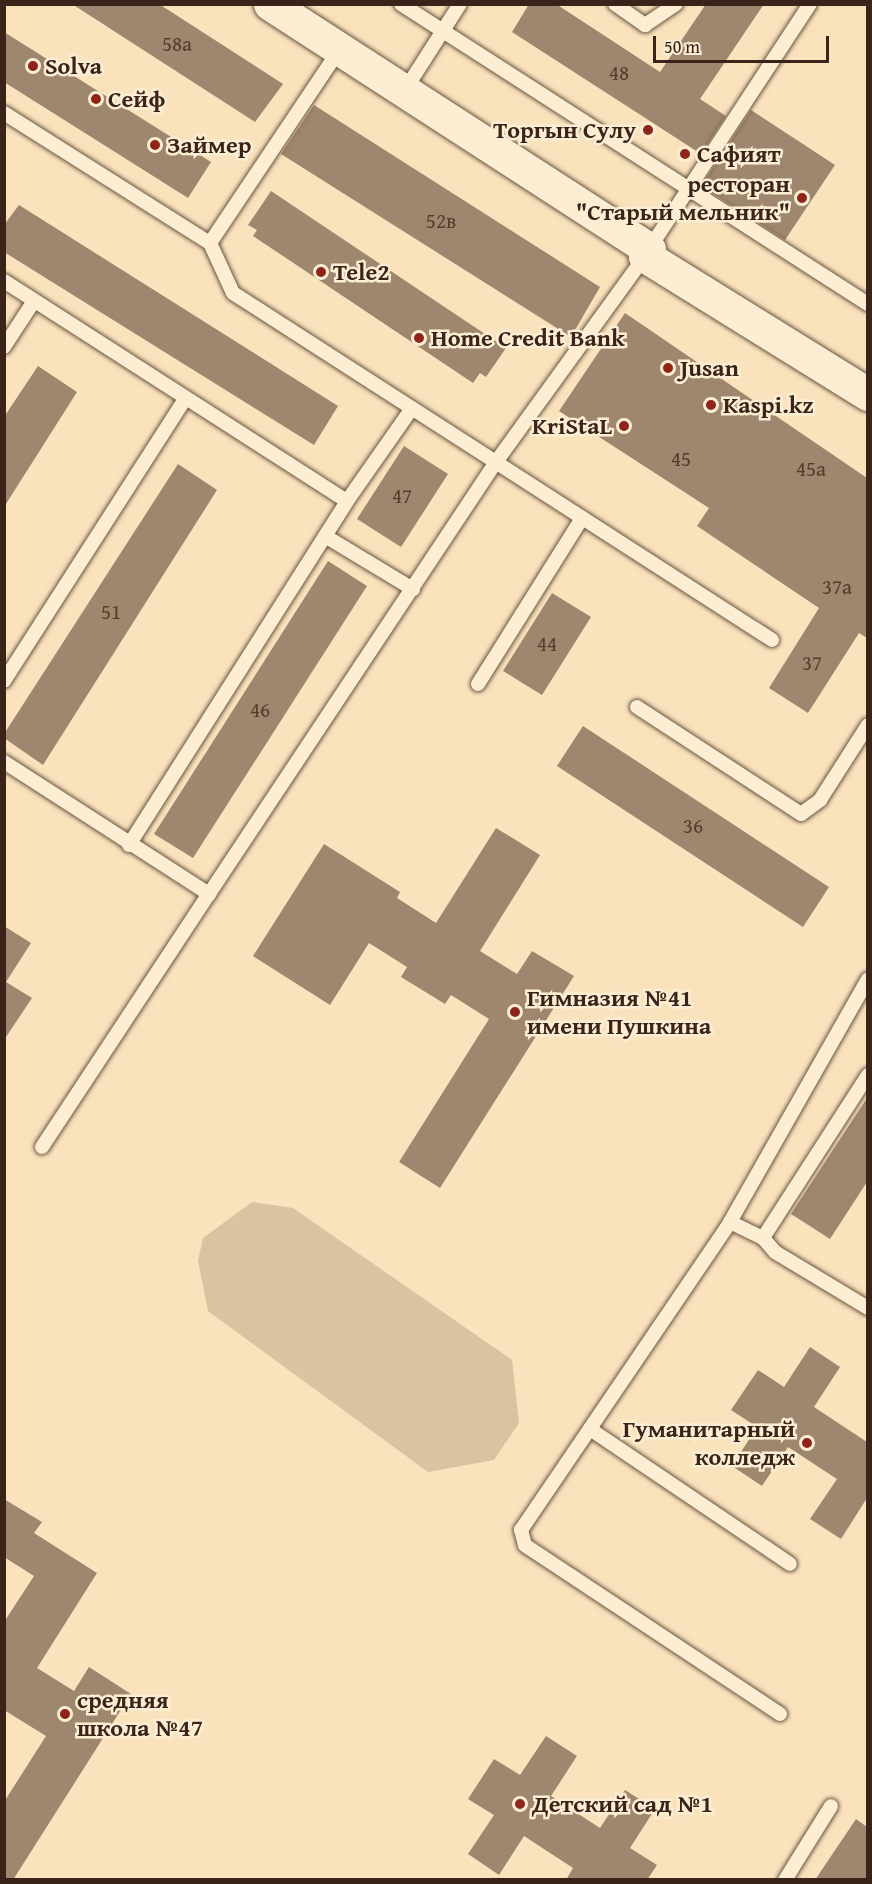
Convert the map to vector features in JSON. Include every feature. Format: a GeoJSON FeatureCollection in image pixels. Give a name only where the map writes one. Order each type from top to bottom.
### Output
{"type":"FeatureCollection","features":[{"type":"Feature","properties":{"kind":"street"},"geometry":{"type":"LineString","coordinates":[[270,4],[405,90],[647,252],[867,394]]}},
{"type":"Feature","properties":{"kind":"lane"},"geometry":{"type":"LineString","coordinates":[[401,4],[686,191],[867,304]]}},
{"type":"Feature","properties":{"kind":"lane"},"geometry":{"type":"LineString","coordinates":[[405,90],[460,4]]}},
{"type":"Feature","properties":{"kind":"lane"},"geometry":{"type":"LineString","coordinates":[[615,4],[645,25],[676,4]]}},
{"type":"Feature","properties":{"kind":"lane"},"geometry":{"type":"LineString","coordinates":[[42,1147],[496,462],[647,252],[810,4]]}},
{"type":"Feature","properties":{"kind":"lane"},"geometry":{"type":"LineString","coordinates":[[210,243],[339,50]]}},
{"type":"Feature","properties":{"kind":"lane"},"geometry":{"type":"LineString","coordinates":[[4,112],[210,243],[232,293],[772,640]]}},
{"type":"Feature","properties":{"kind":"lane"},"geometry":{"type":"LineString","coordinates":[[4,281],[347,501]]}},
{"type":"Feature","properties":{"kind":"lane"},"geometry":{"type":"LineString","coordinates":[[4,347],[34,301]]}},
{"type":"Feature","properties":{"kind":"lane"},"geometry":{"type":"LineString","coordinates":[[4,681],[186,398]]}},
{"type":"Feature","properties":{"kind":"lane"},"geometry":{"type":"LineString","coordinates":[[129,845],[347,501],[412,408]]}},
{"type":"Feature","properties":{"kind":"lane"},"geometry":{"type":"LineString","coordinates":[[478,684],[582,518]]}},
{"type":"Feature","properties":{"kind":"lane"},"geometry":{"type":"LineString","coordinates":[[325,536],[413,589]]}},
{"type":"Feature","properties":{"kind":"lane"},"geometry":{"type":"LineString","coordinates":[[637,707],[801,814],[820,800],[867,724]]}},
{"type":"Feature","properties":{"kind":"lane"},"geometry":{"type":"LineString","coordinates":[[4,762],[129,845],[209,894]]}},
{"type":"Feature","properties":{"kind":"lane"},"geometry":{"type":"LineString","coordinates":[[780,1713],[525,1545],[521,1530],[730,1222],[867,979]]}},
{"type":"Feature","properties":{"kind":"lane"},"geometry":{"type":"LineString","coordinates":[[763,1238],[867,1075]]}},
{"type":"Feature","properties":{"kind":"lane"},"geometry":{"type":"LineString","coordinates":[[730,1222],[763,1238],[775,1252],[867,1308]]}},
{"type":"Feature","properties":{"kind":"lane"},"geometry":{"type":"LineString","coordinates":[[590,1429],[790,1564]]}},
{"type":"Feature","properties":{"kind":"lane"},"geometry":{"type":"LineString","coordinates":[[785,1880],[831,1806]]}},
{"type":"Feature","properties":{"kind":"shaded area"},"geometry":{"type":"Polygon","coordinates":[[[252,1202],[293,1208],[512,1360],[519,1423],[494,1460],[428,1472],[208,1311],[198,1261],[203,1238],[252,1202]]]}},
{"type":"Feature","properties":{"kind":"building"},"geometry":{"type":"Polygon","coordinates":[[[72,4],[159,4],[283,84],[255,122],[72,4]]]}},
{"type":"Feature","properties":{"kind":"building"},"geometry":{"type":"Polygon","coordinates":[[[529,4],[556,4],[660,72],[706,4],[764,4],[700,99],[726,116],[701,154],[512,32],[529,4]]]}},
{"type":"Feature","properties":{"kind":"building"},"geometry":{"type":"Polygon","coordinates":[[[4,32],[211,162],[188,198],[4,82],[4,32]]]}},
{"type":"Feature","properties":{"kind":"building"},"geometry":{"type":"Polygon","coordinates":[[[314,105],[600,287],[571,337],[281,154],[314,105]]]}},
{"type":"Feature","properties":{"kind":"building"},"geometry":{"type":"Polygon","coordinates":[[[751,110],[835,165],[785,240],[701,186],[751,110]]]}},
{"type":"Feature","properties":{"kind":"building"},"geometry":{"type":"Polygon","coordinates":[[[271,191],[506,348],[486,377],[480,373],[473,383],[253,236],[257,230],[248,225],[271,191]]]}},
{"type":"Feature","properties":{"kind":"building"},"geometry":{"type":"Polygon","coordinates":[[[19,205],[338,406],[314,445],[4,252],[4,225],[19,205]]]}},
{"type":"Feature","properties":{"kind":"building"},"geometry":{"type":"Polygon","coordinates":[[[625,313],[867,478],[867,638],[859,633],[808,713],[769,688],[819,608],[697,526],[709,508],[559,411],[625,313]]]}},
{"type":"Feature","properties":{"kind":"building"},"geometry":{"type":"Polygon","coordinates":[[[38,366],[77,392],[4,507],[4,417],[38,366]]]}},
{"type":"Feature","properties":{"kind":"building"},"geometry":{"type":"Polygon","coordinates":[[[404,446],[448,474],[401,547],[357,519],[404,446]]]}},
{"type":"Feature","properties":{"kind":"building"},"geometry":{"type":"Polygon","coordinates":[[[178,464],[217,490],[43,765],[4,738],[4,734],[178,464]]]}},
{"type":"Feature","properties":{"kind":"building"},"geometry":{"type":"Polygon","coordinates":[[[328,561],[367,586],[193,858],[154,834],[328,561]]]}},
{"type":"Feature","properties":{"kind":"building"},"geometry":{"type":"Polygon","coordinates":[[[552,593],[591,617],[542,695],[503,671],[552,593]]]}},
{"type":"Feature","properties":{"kind":"building"},"geometry":{"type":"Polygon","coordinates":[[[583,726],[829,887],[803,927],[557,766],[583,726]]]}},
{"type":"Feature","properties":{"kind":"building","name":"Гимназия №41 имени Пушкина"},"geometry":{"type":"Polygon","coordinates":[[[496,828],[540,855],[480,951],[517,974],[532,951],[574,976],[440,1188],[399,1162],[489,1019],[451,995],[445,1004],[401,977],[407,967],[369,943],[330,1005],[253,956],[324,844],[400,892],[397,898],[436,923],[496,828]]]}},
{"type":"Feature","properties":{"kind":"building"},"geometry":{"type":"Polygon","coordinates":[[[4,926],[31,943],[6,982],[32,998],[4,1040],[4,926]]]}},
{"type":"Feature","properties":{"kind":"building"},"geometry":{"type":"Polygon","coordinates":[[[867,1098],[867,1182],[830,1239],[791,1214],[867,1098]]]}},
{"type":"Feature","properties":{"kind":"building","name":"Гуманитарный колледж"},"geometry":{"type":"Polygon","coordinates":[[[810,1347],[840,1367],[814,1407],[867,1442],[867,1498],[841,1539],[810,1519],[837,1479],[788,1447],[762,1486],[732,1466],[757,1427],[731,1410],[758,1370],[784,1387],[810,1347]]]}},
{"type":"Feature","properties":{"kind":"building","name":"средняя школа №47"},"geometry":{"type":"Polygon","coordinates":[[[4,1499],[42,1522],[34,1533],[97,1573],[37,1668],[74,1691],[89,1667],[131,1694],[13,1880],[4,1880],[4,1802],[46,1736],[4,1710],[4,1622],[34,1576],[4,1557],[4,1499]]]}},
{"type":"Feature","properties":{"kind":"building","name":"Детский сад №1"},"geometry":{"type":"Polygon","coordinates":[[[546,1736],[577,1756],[551,1796],[600,1828],[625,1790],[655,1809],[630,1848],[657,1865],[647,1880],[566,1880],[573,1868],[524,1836],[499,1875],[468,1854],[494,1815],[468,1799],[494,1759],[520,1775],[546,1736]]]}},
{"type":"Feature","properties":{"kind":"building"},"geometry":{"type":"Polygon","coordinates":[[[856,1819],[867,1827],[867,1880],[815,1880],[856,1819]]]}},
{"type":"Feature","properties":{"kind":"place","name":"Solva"},"geometry":{"type":"Point","coordinates":[33,66]}},
{"type":"Feature","properties":{"kind":"place","name":"Сейф"},"geometry":{"type":"Point","coordinates":[96,99]}},
{"type":"Feature","properties":{"kind":"place","name":"Торгын Сулу"},"geometry":{"type":"Point","coordinates":[648,130]}},
{"type":"Feature","properties":{"kind":"place","name":"Займер"},"geometry":{"type":"Point","coordinates":[155,145]}},
{"type":"Feature","properties":{"kind":"place","name":"Сафият"},"geometry":{"type":"Point","coordinates":[685,154]}},
{"type":"Feature","properties":{"kind":"place","name":"ресторан \"Старый мельник\""},"geometry":{"type":"Point","coordinates":[802,198]}},
{"type":"Feature","properties":{"kind":"place","name":"Tele2"},"geometry":{"type":"Point","coordinates":[321,272]}},
{"type":"Feature","properties":{"kind":"place","name":"Home Credit Bank"},"geometry":{"type":"Point","coordinates":[419,338]}},
{"type":"Feature","properties":{"kind":"place","name":"Jusan"},"geometry":{"type":"Point","coordinates":[668,368]}},
{"type":"Feature","properties":{"kind":"place","name":"Kaspi.kz"},"geometry":{"type":"Point","coordinates":[711,405]}},
{"type":"Feature","properties":{"kind":"place","name":"KriStaL"},"geometry":{"type":"Point","coordinates":[624,426]}},
{"type":"Feature","properties":{"kind":"place","name":"Гимназия №41 имени Пушкина"},"geometry":{"type":"Point","coordinates":[515,1012]}},
{"type":"Feature","properties":{"kind":"place","name":"Гуманитарный колледж"},"geometry":{"type":"Point","coordinates":[807,1443]}},
{"type":"Feature","properties":{"kind":"place","name":"средняя школа №47"},"geometry":{"type":"Point","coordinates":[65,1714]}},
{"type":"Feature","properties":{"kind":"place","name":"Детский сад №1"},"geometry":{"type":"Point","coordinates":[520,1804]}}]}
